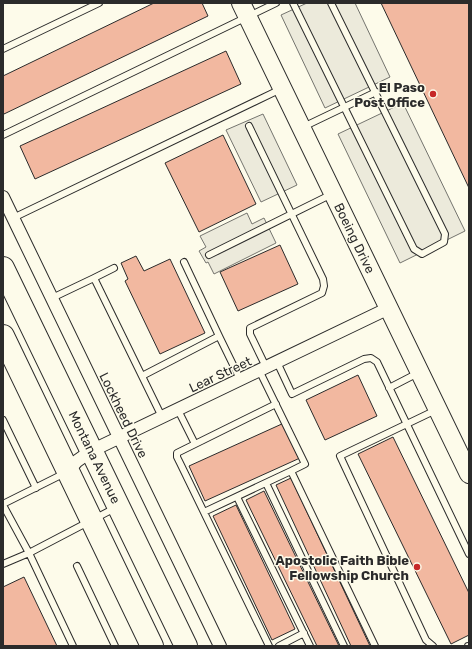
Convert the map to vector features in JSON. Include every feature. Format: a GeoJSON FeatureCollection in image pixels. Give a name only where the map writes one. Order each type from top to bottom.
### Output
{"type":"FeatureCollection","features":[{"type":"Feature","properties":{"kind":"highway","name":"Montana Avenue"},"geometry":{"type":"LineString","coordinates":[[3,268],[186,646]]}},
{"type":"Feature","properties":{"kind":"highway"},"geometry":{"type":"LineString","coordinates":[[3,336],[152,646]]}},
{"type":"Feature","properties":{"kind":"street","name":"Boeing Drive"},"geometry":{"type":"LineString","coordinates":[[245,10],[469,474]]}},
{"type":"Feature","properties":{"kind":"street","name":"Lockheed Drive"},"geometry":{"type":"LineString","coordinates":[[3,197],[220,646]]}},
{"type":"Feature","properties":{"kind":"street","name":"Lear Street"},"geometry":{"type":"LineString","coordinates":[[68,471],[77,461],[91,450],[178,410],[389,308]]}},
{"type":"Feature","properties":{"kind":"lane"},"geometry":{"type":"LineString","coordinates":[[3,49],[99,3]]}},
{"type":"Feature","properties":{"kind":"lane"},"geometry":{"type":"LineString","coordinates":[[3,135],[245,10],[276,3]]}},
{"type":"Feature","properties":{"kind":"lane"},"geometry":{"type":"LineString","coordinates":[[294,3],[414,249],[422,254],[444,242],[445,234],[331,3]]}},
{"type":"Feature","properties":{"kind":"lane"},"geometry":{"type":"LineString","coordinates":[[13,218],[283,88]]}},
{"type":"Feature","properties":{"kind":"lane"},"geometry":{"type":"LineString","coordinates":[[302,128],[376,92]]}},
{"type":"Feature","properties":{"kind":"lane"},"geometry":{"type":"LineString","coordinates":[[204,512],[304,464],[276,404],[267,367],[250,334],[250,328],[322,293],[324,286],[323,279],[249,126]]}},
{"type":"Feature","properties":{"kind":"lane"},"geometry":{"type":"LineString","coordinates":[[208,254],[334,194]]}},
{"type":"Feature","properties":{"kind":"lane"},"geometry":{"type":"LineString","coordinates":[[184,262],[240,379]]}},
{"type":"Feature","properties":{"kind":"lane"},"geometry":{"type":"LineString","coordinates":[[52,298],[114,268]]}},
{"type":"Feature","properties":{"kind":"lane"},"geometry":{"type":"LineString","coordinates":[[94,278],[162,417]]}},
{"type":"Feature","properties":{"kind":"lane"},"geometry":{"type":"LineString","coordinates":[[142,376],[219,336]]}},
{"type":"Feature","properties":{"kind":"lane"},"geometry":{"type":"LineString","coordinates":[[267,367],[292,394],[364,360],[370,358],[377,362],[469,554]]}},
{"type":"Feature","properties":{"kind":"lane"},"geometry":{"type":"LineString","coordinates":[[389,388],[420,372]]}},
{"type":"Feature","properties":{"kind":"lane"},"geometry":{"type":"LineString","coordinates":[[269,646],[177,457],[177,453],[276,404]]}},
{"type":"Feature","properties":{"kind":"lane"},"geometry":{"type":"LineString","coordinates":[[433,646],[426,640],[340,456],[438,409]]}},
{"type":"Feature","properties":{"kind":"lane"},"geometry":{"type":"LineString","coordinates":[[178,410],[195,444]]}},
{"type":"Feature","properties":{"kind":"lane"},"geometry":{"type":"LineString","coordinates":[[3,420],[36,488]]}},
{"type":"Feature","properties":{"kind":"lane"},"geometry":{"type":"LineString","coordinates":[[68,471],[3,504],[29,553],[73,646]]}},
{"type":"Feature","properties":{"kind":"lane"},"geometry":{"type":"LineString","coordinates":[[291,471],[375,646]]}},
{"type":"Feature","properties":{"kind":"lane"},"geometry":{"type":"LineString","coordinates":[[266,483],[344,646]]}},
{"type":"Feature","properties":{"kind":"lane"},"geometry":{"type":"LineString","coordinates":[[237,497],[310,646]]}},
{"type":"Feature","properties":{"kind":"lane"},"geometry":{"type":"LineString","coordinates":[[3,564],[29,553],[119,507]]}},
{"type":"Feature","properties":{"kind":"lane"},"geometry":{"type":"LineString","coordinates":[[77,566],[115,646]]}},
{"type":"Feature","properties":{"kind":"lane"},"geometry":{"type":"LineString","coordinates":[[279,646],[304,633]]}},
{"type":"Feature","properties":{"kind":"shaded area"},"geometry":{"type":"Polygon","coordinates":[[[307,3],[355,3],[390,77],[325,108],[281,15],[307,3]]]}},
{"type":"Feature","properties":{"kind":"shaded area"},"geometry":{"type":"Polygon","coordinates":[[[403,103],[465,231],[400,263],[338,134],[403,103]]]}},
{"type":"Feature","properties":{"kind":"shaded area"},"geometry":{"type":"Polygon","coordinates":[[[263,114],[297,185],[261,202],[226,130],[263,114]]]}},
{"type":"Feature","properties":{"kind":"shaded area"},"geometry":{"type":"Polygon","coordinates":[[[247,213],[252,224],[264,218],[276,243],[214,274],[208,262],[206,263],[199,251],[206,247],[200,236],[247,213]]]}},
{"type":"Feature","properties":{"kind":"building"},"geometry":{"type":"Polygon","coordinates":[[[154,3],[202,3],[208,16],[4,114],[3,76],[154,3]]]}},
{"type":"Feature","properties":{"kind":"building"},"geometry":{"type":"Polygon","coordinates":[[[381,3],[469,3],[469,188],[381,3]]]}},
{"type":"Feature","properties":{"kind":"building"},"geometry":{"type":"Polygon","coordinates":[[[226,51],[241,84],[35,179],[20,146],[226,51]]]}},
{"type":"Feature","properties":{"kind":"building"},"geometry":{"type":"Polygon","coordinates":[[[223,135],[256,204],[199,232],[165,163],[223,135]]]}},
{"type":"Feature","properties":{"kind":"building"},"geometry":{"type":"Polygon","coordinates":[[[280,245],[298,284],[238,311],[220,272],[280,245]]]}},
{"type":"Feature","properties":{"kind":"building"},"geometry":{"type":"Polygon","coordinates":[[[136,256],[144,271],[170,259],[205,333],[160,354],[125,281],[128,279],[121,263],[136,256]]]}},
{"type":"Feature","properties":{"kind":"building"},"geometry":{"type":"Polygon","coordinates":[[[358,375],[377,416],[325,440],[306,400],[358,375]]]}},
{"type":"Feature","properties":{"kind":"building"},"geometry":{"type":"Polygon","coordinates":[[[284,423],[300,458],[205,501],[189,466],[284,423]]]}},
{"type":"Feature","properties":{"kind":"building"},"geometry":{"type":"Polygon","coordinates":[[[393,437],[469,593],[469,635],[451,644],[358,454],[393,437]]]}},
{"type":"Feature","properties":{"kind":"building"},"geometry":{"type":"Polygon","coordinates":[[[291,478],[370,646],[351,646],[276,485],[291,478]]]}},
{"type":"Feature","properties":{"kind":"building"},"geometry":{"type":"Polygon","coordinates":[[[264,491],[339,646],[317,646],[246,500],[264,491]]]}},
{"type":"Feature","properties":{"kind":"building"},"geometry":{"type":"Polygon","coordinates":[[[236,505],[295,629],[272,640],[213,516],[236,505]]]}},
{"type":"Feature","properties":{"kind":"building"},"geometry":{"type":"Polygon","coordinates":[[[24,577],[57,646],[3,646],[3,587],[24,577]]]}},
{"type":"Feature","properties":{"kind":"place","name":"El Paso Post Office"},"geometry":{"type":"Point","coordinates":[433,94]}},
{"type":"Feature","properties":{"kind":"place","name":"Apostolic Faith Bible Fellowship Church"},"geometry":{"type":"Point","coordinates":[417,567]}}]}
